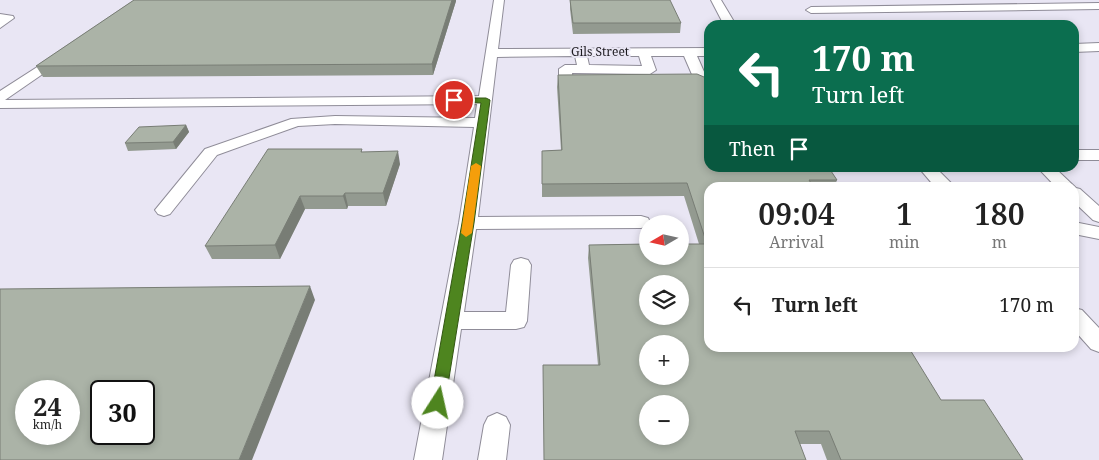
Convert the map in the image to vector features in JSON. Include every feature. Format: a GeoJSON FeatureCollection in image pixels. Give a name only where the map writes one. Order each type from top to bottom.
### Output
{"type":"FeatureCollection","features":[{"type":"Feature","properties":{"kind":"street"},"geometry":{"type":"LineString","coordinates":[[428,460],[468,223],[499,0]]}},
{"type":"Feature","properties":{"kind":"street"},"geometry":{"type":"LineString","coordinates":[[716,0],[727,20]]}},
{"type":"Feature","properties":{"kind":"street"},"geometry":{"type":"LineString","coordinates":[[808,5],[1099,6]]}},
{"type":"Feature","properties":{"kind":"street"},"geometry":{"type":"LineString","coordinates":[[808,5],[822,20]]}},
{"type":"Feature","properties":{"kind":"street"},"geometry":{"type":"LineString","coordinates":[[0,17],[9,18],[0,25]]}},
{"type":"Feature","properties":{"kind":"street"},"geometry":{"type":"LineString","coordinates":[[1079,48],[1099,47]]}},
{"type":"Feature","properties":{"kind":"street"},"geometry":{"type":"LineString","coordinates":[[0,97],[71,48]]}},
{"type":"Feature","properties":{"kind":"street"},"geometry":{"type":"LineString","coordinates":[[580,52],[584,69]]}},
{"type":"Feature","properties":{"kind":"street"},"geometry":{"type":"LineString","coordinates":[[566,80],[565,69],[650,70],[644,52]]}},
{"type":"Feature","properties":{"kind":"street"},"geometry":{"type":"LineString","coordinates":[[689,52],[702,83]]}},
{"type":"Feature","properties":{"kind":"street","name":"Gils Street"},"geometry":{"type":"LineString","coordinates":[[491,53],[704,52]]}},
{"type":"Feature","properties":{"kind":"street"},"geometry":{"type":"LineString","coordinates":[[0,104],[486,100]]}},
{"type":"Feature","properties":{"kind":"street"},"geometry":{"type":"LineString","coordinates":[[164,210],[211,152],[296,122],[482,123]]}},
{"type":"Feature","properties":{"kind":"street"},"geometry":{"type":"LineString","coordinates":[[1079,155],[1099,155]]}},
{"type":"Feature","properties":{"kind":"street"},"geometry":{"type":"LineString","coordinates":[[930,172],[940,182]]}},
{"type":"Feature","properties":{"kind":"street"},"geometry":{"type":"LineString","coordinates":[[1050,172],[1061,182]]}},
{"type":"Feature","properties":{"kind":"street"},"geometry":{"type":"LineString","coordinates":[[1079,198],[1099,216]]}},
{"type":"Feature","properties":{"kind":"street"},"geometry":{"type":"LineString","coordinates":[[468,223],[639,222]]}},
{"type":"Feature","properties":{"kind":"street"},"geometry":{"type":"LineString","coordinates":[[1079,229],[1099,233]]}},
{"type":"Feature","properties":{"kind":"street"},"geometry":{"type":"LineString","coordinates":[[452,320],[516,321],[521,265]]}},
{"type":"Feature","properties":{"kind":"street"},"geometry":{"type":"LineString","coordinates":[[1079,321],[1099,343]]}},
{"type":"Feature","properties":{"kind":"street"},"geometry":{"type":"LineString","coordinates":[[492,460],[497,425]]}},
{"type":"Feature","properties":{"kind":"building"},"geometry":{"type":"Polygon","coordinates":[[[134,0],[452,0],[432,64],[36,66],[134,0]]]}},
{"type":"Feature","properties":{"kind":"building"},"geometry":{"type":"Polygon","coordinates":[[[570,0],[670,0],[681,23],[573,23],[570,0]]]}},
{"type":"Feature","properties":{"kind":"building"},"geometry":{"type":"Polygon","coordinates":[[[697,74],[704,77],[704,172],[832,172],[837,180],[809,180],[810,182],[704,182],[704,235],[687,183],[542,184],[542,151],[562,150],[558,75],[697,74]]]}},
{"type":"Feature","properties":{"kind":"building"},"geometry":{"type":"Polygon","coordinates":[[[186,125],[173,142],[125,143],[139,127],[186,125]]]}},
{"type":"Feature","properties":{"kind":"building"},"geometry":{"type":"Polygon","coordinates":[[[268,149],[362,149],[361,152],[398,151],[383,193],[345,193],[343,196],[300,196],[275,245],[205,246],[268,149]]]}},
{"type":"Feature","properties":{"kind":"building"},"geometry":{"type":"Polygon","coordinates":[[[639,244],[639,265],[689,265],[689,244],[704,244],[704,352],[911,352],[941,400],[984,400],[1023,460],[841,460],[829,431],[795,431],[806,460],[544,460],[543,365],[600,365],[589,245],[639,244]]]}},
{"type":"Feature","properties":{"kind":"building"},"geometry":{"type":"Polygon","coordinates":[[[310,286],[239,460],[0,460],[0,289],[310,286]]]}},
{"type":"Feature","properties":{"kind":"slow traffic"},"geometry":{"type":"LineString","coordinates":[[466,233],[476,166]]}},
{"type":"Feature","properties":{"kind":"route"},"geometry":{"type":"LineString","coordinates":[[438,403],[486,100],[454,100]]}}]}
